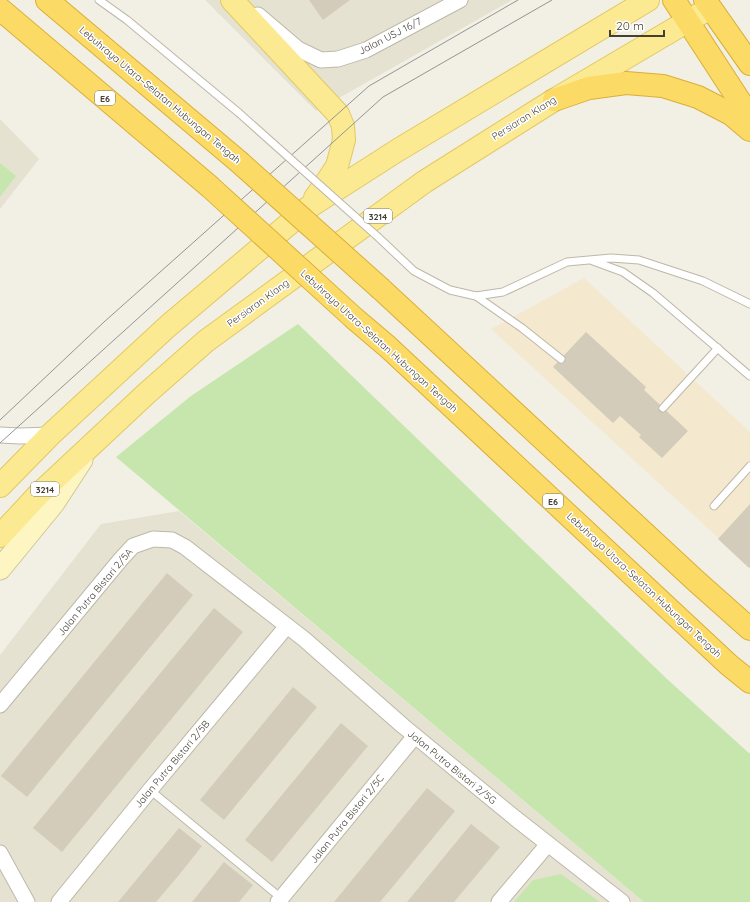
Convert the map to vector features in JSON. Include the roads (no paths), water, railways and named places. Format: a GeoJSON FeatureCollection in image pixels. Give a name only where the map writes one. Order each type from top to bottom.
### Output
{"type":"FeatureCollection","features":[{"type":"Feature","properties":{"kind":"highway","name":"Lebuhraya Utara–Selatan Hubungan Tengah"},"geometry":{"type":"LineString","coordinates":[[47,0],[238,161],[381,289],[696,582],[750,629]]}},
{"type":"Feature","properties":{"kind":"highway"},"geometry":{"type":"LineString","coordinates":[[674,0],[750,117]]}},
{"type":"Feature","properties":{"kind":"highway"},"geometry":{"type":"LineString","coordinates":[[714,3],[750,64]]}},
{"type":"Feature","properties":{"kind":"highway","name":"Lebuhraya Utara–Selatan Hubungan Tengah"},"geometry":{"type":"LineString","coordinates":[[0,9],[209,186],[355,319],[388,347],[729,665],[750,682]]}},
{"type":"Feature","properties":{"kind":"highway"},"geometry":{"type":"LineString","coordinates":[[554,100],[589,88],[626,83],[663,86],[698,97],[731,114],[750,130]]}},
{"type":"Feature","properties":{"kind":"main road"},"geometry":{"type":"LineString","coordinates":[[232,0],[338,114],[343,126],[344,140],[337,166],[309,207]]}},
{"type":"Feature","properties":{"kind":"main road"},"geometry":{"type":"LineString","coordinates":[[0,486],[50,434],[168,326],[309,207],[398,150],[648,0]]}},
{"type":"Feature","properties":{"kind":"main road","name":"Persiaran Klang"},"geometry":{"type":"LineString","coordinates":[[0,536],[38,495],[206,341],[424,182],[554,100],[688,21],[714,3]]}},
{"type":"Feature","properties":{"kind":"main road"},"geometry":{"type":"LineString","coordinates":[[0,569],[54,503],[92,444]]}},
{"type":"Feature","properties":{"kind":"street","name":"Jalan USJ 16/7"},"geometry":{"type":"LineString","coordinates":[[240,0],[298,49],[321,60],[338,59],[366,50],[460,0]]}},
{"type":"Feature","properties":{"kind":"street"},"geometry":{"type":"LineString","coordinates":[[0,435],[20,436],[50,434]]}},
{"type":"Feature","properties":{"kind":"street","name":"Jalan Putra Bistari 2/5A"},"geometry":{"type":"LineString","coordinates":[[0,705],[121,559],[133,546],[153,539],[172,540],[185,547],[287,626]]}},
{"type":"Feature","properties":{"kind":"street","name":"Jalan Putra Bistari 2/5G"},"geometry":{"type":"LineString","coordinates":[[287,626],[304,639],[415,736],[622,902]]}},
{"type":"Feature","properties":{"kind":"street","name":"Jalan Putra Bistari 2/5B"},"geometry":{"type":"LineString","coordinates":[[59,902],[287,626]]}},
{"type":"Feature","properties":{"kind":"street","name":"Jalan Putra Bistari 2/5C"},"geometry":{"type":"LineString","coordinates":[[280,900],[415,736]]}},
{"type":"Feature","properties":{"kind":"street"},"geometry":{"type":"LineString","coordinates":[[499,902],[548,844]]}},
{"type":"Feature","properties":{"kind":"street"},"geometry":{"type":"LineString","coordinates":[[0,853],[27,902]]}},
{"type":"Feature","properties":{"kind":"lane"},"geometry":{"type":"LineString","coordinates":[[99,0],[127,20],[239,113],[414,271],[450,290],[476,296],[503,292],[567,262],[611,258],[639,260],[703,281],[750,304]]}},
{"type":"Feature","properties":{"kind":"lane"},"geometry":{"type":"LineString","coordinates":[[589,259],[623,272],[653,293],[750,376]]}},
{"type":"Feature","properties":{"kind":"lane"},"geometry":{"type":"LineString","coordinates":[[476,296],[522,328],[561,359]]}},
{"type":"Feature","properties":{"kind":"lane"},"geometry":{"type":"LineString","coordinates":[[663,408],[718,348]]}},
{"type":"Feature","properties":{"kind":"lane"},"geometry":{"type":"LineString","coordinates":[[714,506],[750,466]]}},
{"type":"Feature","properties":{"kind":"lane"},"geometry":{"type":"LineString","coordinates":[[150,790],[280,900]]}},
{"type":"Feature","properties":{"kind":"tram line"},"geometry":{"type":"LineString","coordinates":[[0,420],[104,322],[369,86],[518,0]]}},
{"type":"Feature","properties":{"kind":"tram line"},"geometry":{"type":"LineString","coordinates":[[0,443],[383,97],[552,0]]}}]}
